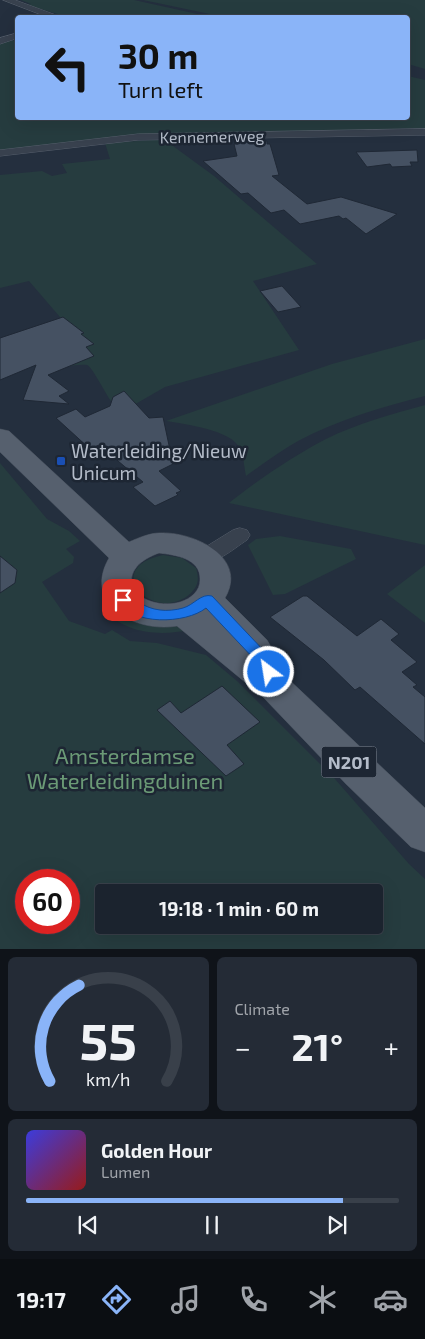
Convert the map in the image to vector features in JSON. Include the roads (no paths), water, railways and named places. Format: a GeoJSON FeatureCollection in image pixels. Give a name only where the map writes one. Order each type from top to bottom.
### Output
{"type":"FeatureCollection","features":[{"type":"Feature","properties":{"kind":"main road"},"geometry":{"type":"LineString","coordinates":[[0,437],[20,456],[137,551]]}},
{"type":"Feature","properties":{"kind":"main road"},"geometry":{"type":"LineString","coordinates":[[159,543],[182,544],[194,548],[206,556],[214,568],[216,581],[213,590],[196,607],[160,616],[146,613],[129,606],[117,590],[116,576],[118,568],[137,551],[159,543]]}},
{"type":"Feature","properties":{"kind":"main road","name":"N201"},"geometry":{"type":"LineString","coordinates":[[196,607],[359,772],[425,834]]}},
{"type":"Feature","properties":{"kind":"street"},"geometry":{"type":"LineString","coordinates":[[7,0],[51,15]]}},
{"type":"Feature","properties":{"kind":"street"},"geometry":{"type":"LineString","coordinates":[[3,40],[15,36]]}},
{"type":"Feature","properties":{"kind":"street","name":"Kennemerweg"},"geometry":{"type":"LineString","coordinates":[[0,153],[138,137],[425,132]]}},
{"type":"Feature","properties":{"kind":"street"},"geometry":{"type":"LineString","coordinates":[[206,556],[240,535]]}},
{"type":"Feature","properties":{"kind":"place","name":"Waterleiding/Nieuw Unicum"},"geometry":{"type":"Point","coordinates":[61,461]}},
{"type":"Feature","properties":{"kind":"park label","name":"Amsterdamse Waterleidingduinen"},"geometry":{"type":"Point","coordinates":[125,768]}}]}
